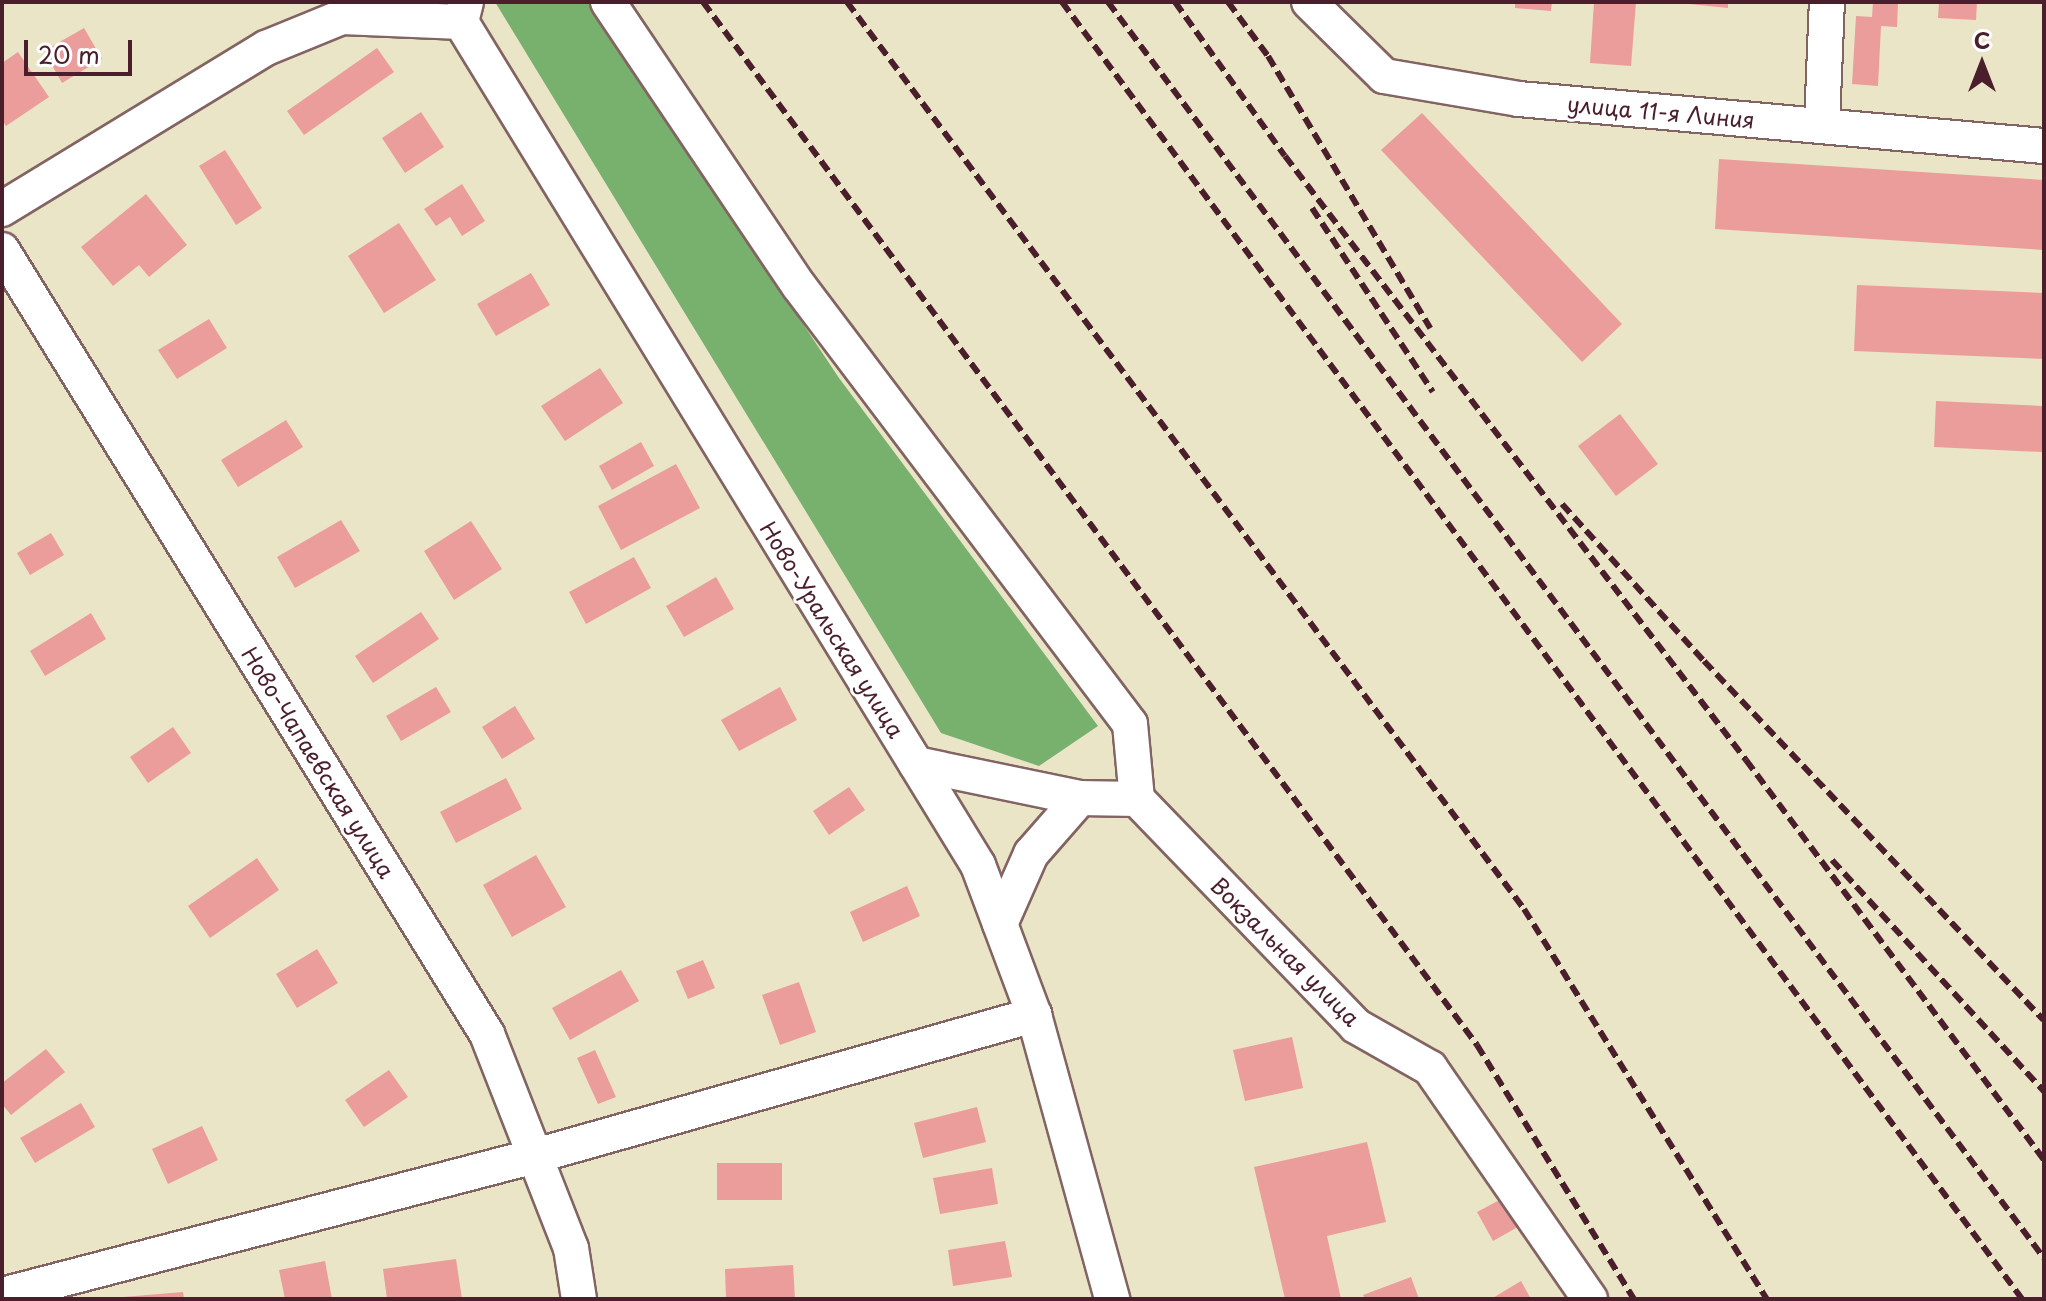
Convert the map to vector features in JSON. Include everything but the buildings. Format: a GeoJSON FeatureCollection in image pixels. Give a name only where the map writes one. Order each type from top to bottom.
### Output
{"type":"FeatureCollection","features":[{"type":"Feature","properties":{"kind":"street"},"geometry":{"type":"LineString","coordinates":[[608,2],[799,286],[1130,724],[1137,799],[1080,798],[916,764]]}},
{"type":"Feature","properties":{"kind":"street","name":"улица 11-я Линия"},"geometry":{"type":"LineString","coordinates":[[1309,2],[1384,76],[1519,99],[2044,146]]}},
{"type":"Feature","properties":{"kind":"street"},"geometry":{"type":"LineString","coordinates":[[1822,124],[1827,2]]}},
{"type":"Feature","properties":{"kind":"street"},"geometry":{"type":"LineString","coordinates":[[2,209],[266,48],[342,17],[464,12]]}},
{"type":"Feature","properties":{"kind":"street","name":"Ново-Уральская улица"},"geometry":{"type":"LineString","coordinates":[[464,12],[978,865],[1034,1015],[1112,1299]]}},
{"type":"Feature","properties":{"kind":"street","name":"Ново-Чапаевская улица"},"geometry":{"type":"LineString","coordinates":[[2,250],[487,1034],[571,1248],[579,1299]]}},
{"type":"Feature","properties":{"kind":"street"},"geometry":{"type":"LineString","coordinates":[[1000,924],[1031,854],[1080,798]]}},
{"type":"Feature","properties":{"kind":"street","name":"Вокзальная улица"},"geometry":{"type":"LineString","coordinates":[[1137,799],[1356,1026],[1430,1068],[1590,1299]]}},
{"type":"Feature","properties":{"kind":"street"},"geometry":{"type":"LineString","coordinates":[[4,1289],[77,1287],[1034,1015]]}},
{"type":"Feature","properties":{"kind":"green space"},"geometry":{"type":"Polygon","coordinates":[[[495,2],[589,2],[839,378],[1098,726],[1039,766],[941,733],[495,2]]]}},
{"type":"Feature","properties":{"kind":"railway"},"geometry":{"type":"LineString","coordinates":[[703,2],[1477,1045],[1634,1299]]}},
{"type":"Feature","properties":{"kind":"railway"},"geometry":{"type":"LineString","coordinates":[[847,2],[1524,909],[1767,1299]]}},
{"type":"Feature","properties":{"kind":"railway"},"geometry":{"type":"LineString","coordinates":[[1062,2],[2022,1299]]}},
{"type":"Feature","properties":{"kind":"railway"},"geometry":{"type":"LineString","coordinates":[[1108,2],[2044,1258]]}},
{"type":"Feature","properties":{"kind":"railway"},"geometry":{"type":"LineString","coordinates":[[1175,2],[1285,156],[1746,760],[2044,1160]]}},
{"type":"Feature","properties":{"kind":"railway"},"geometry":{"type":"LineString","coordinates":[[1228,2],[1268,56],[1430,328]]}},
{"type":"Feature","properties":{"kind":"railway"},"geometry":{"type":"LineString","coordinates":[[1312,208],[1433,392]]}},
{"type":"Feature","properties":{"kind":"railway"},"geometry":{"type":"LineString","coordinates":[[1562,504],[1704,661],[2044,1020]]}},
{"type":"Feature","properties":{"kind":"railway"},"geometry":{"type":"LineString","coordinates":[[1832,860],[2044,1091]]}}]}
